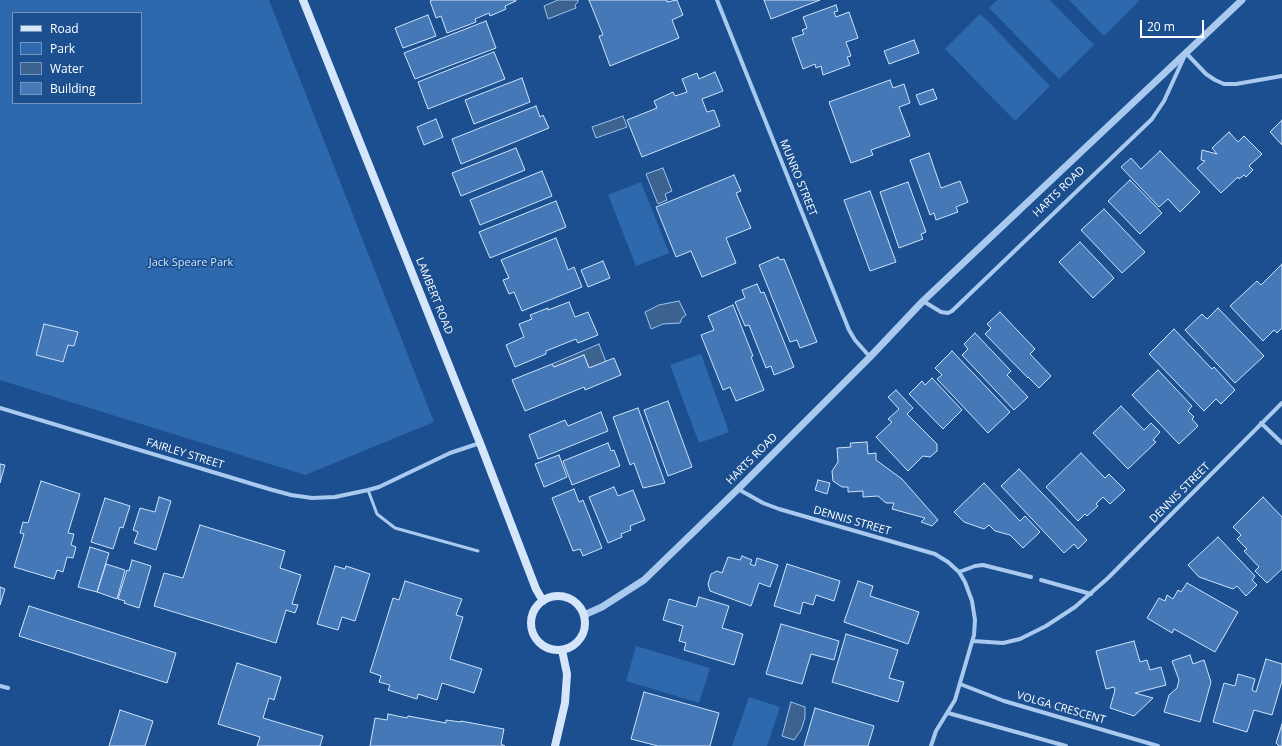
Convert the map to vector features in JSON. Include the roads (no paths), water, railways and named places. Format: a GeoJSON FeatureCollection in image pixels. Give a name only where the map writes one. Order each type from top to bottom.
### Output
{"type":"FeatureCollection","features":[{"type":"Feature","properties":{"kind":"main road","name":"LAMBERT ROAD"},"geometry":{"type":"LineString","coordinates":[[304,0],[480,443],[536,589],[543,601]]}},
{"type":"Feature","properties":{"kind":"main road"},"geometry":{"type":"LineString","coordinates":[[558,596],[567,598],[577,604],[584,615],[585,624],[583,633],[578,642],[571,647],[562,650],[553,650],[544,647],[537,641],[532,633],[532,615],[536,607],[543,601],[550,597],[558,596]]}},
{"type":"Feature","properties":{"kind":"main road"},"geometry":{"type":"LineString","coordinates":[[555,746],[565,703],[567,674],[562,650]]}},
{"type":"Feature","properties":{"kind":"street","name":"MUNRO STREET"},"geometry":{"type":"LineString","coordinates":[[717,0],[849,330],[855,340],[870,357]]}},
{"type":"Feature","properties":{"kind":"street","name":"HARTS ROAD"},"geometry":{"type":"LineString","coordinates":[[584,615],[602,607],[644,580],[738,489],[870,357],[923,301],[1242,0]]}},
{"type":"Feature","properties":{"kind":"street","name":"HARTS ROAD"},"geometry":{"type":"LineString","coordinates":[[923,301],[942,312],[948,313],[952,311],[1152,119],[1164,101],[1186,53]]}},
{"type":"Feature","properties":{"kind":"street"},"geometry":{"type":"LineString","coordinates":[[1186,53],[1206,74],[1224,84],[1236,84],[1282,76]]}},
{"type":"Feature","properties":{"kind":"street","name":"DENNIS STREET"},"geometry":{"type":"LineString","coordinates":[[972,641],[1006,643],[1026,637],[1067,613],[1108,578],[1282,403]]}},
{"type":"Feature","properties":{"kind":"street","name":"FAIRLEY STREET"},"geometry":{"type":"LineString","coordinates":[[0,408],[291,495],[312,498],[335,497],[368,490],[450,453],[480,443]]}},
{"type":"Feature","properties":{"kind":"street"},"geometry":{"type":"LineString","coordinates":[[1261,423],[1282,443]]}},
{"type":"Feature","properties":{"kind":"street","name":"DENNIS STREET"},"geometry":{"type":"LineString","coordinates":[[738,489],[763,503],[779,509],[935,554],[948,562],[959,572],[965,582],[972,601],[975,620],[972,641],[953,704],[936,731],[931,746]]}},
{"type":"Feature","properties":{"kind":"street"},"geometry":{"type":"LineString","coordinates":[[959,572],[983,564],[1031,577]]}},
{"type":"Feature","properties":{"kind":"street"},"geometry":{"type":"LineString","coordinates":[[1041,580],[1091,594]]}},
{"type":"Feature","properties":{"kind":"street","name":"VOLGA CRESCENT"},"geometry":{"type":"LineString","coordinates":[[960,684],[1004,701],[1158,746]]}},
{"type":"Feature","properties":{"kind":"street"},"geometry":{"type":"LineString","coordinates":[[0,686],[8,688]]}},
{"type":"Feature","properties":{"kind":"street"},"geometry":{"type":"LineString","coordinates":[[948,713],[1066,746]]}},
{"type":"Feature","properties":{"kind":"lane"},"geometry":{"type":"LineString","coordinates":[[368,490],[377,514],[395,528],[478,551]]}},
{"type":"Feature","properties":{"kind":"water"},"geometry":{"type":"Polygon","coordinates":[[[558,0],[578,0],[578,2],[575,5],[576,8],[548,19],[544,6],[558,0]]]}},
{"type":"Feature","properties":{"kind":"water"},"geometry":{"type":"Polygon","coordinates":[[[623,116],[627,127],[596,138],[592,127],[623,116]]]}},
{"type":"Feature","properties":{"kind":"water"},"geometry":{"type":"Polygon","coordinates":[[[663,168],[672,191],[665,194],[667,200],[658,204],[646,174],[663,168]]]}},
{"type":"Feature","properties":{"kind":"water"},"geometry":{"type":"Polygon","coordinates":[[[679,301],[686,315],[682,318],[680,323],[663,324],[651,329],[645,312],[659,305],[679,301]]]}},
{"type":"Feature","properties":{"kind":"water"},"geometry":{"type":"Polygon","coordinates":[[[599,344],[606,362],[589,368],[584,355],[554,367],[552,364],[599,344]]]}},
{"type":"Feature","properties":{"kind":"water"},"geometry":{"type":"Polygon","coordinates":[[[791,702],[805,707],[805,718],[801,730],[794,740],[782,736],[791,702]]]}},
{"type":"Feature","properties":{"kind":"park label","name":"Jack Speare Park"},"geometry":{"type":"Point","coordinates":[191,263]}}]}
